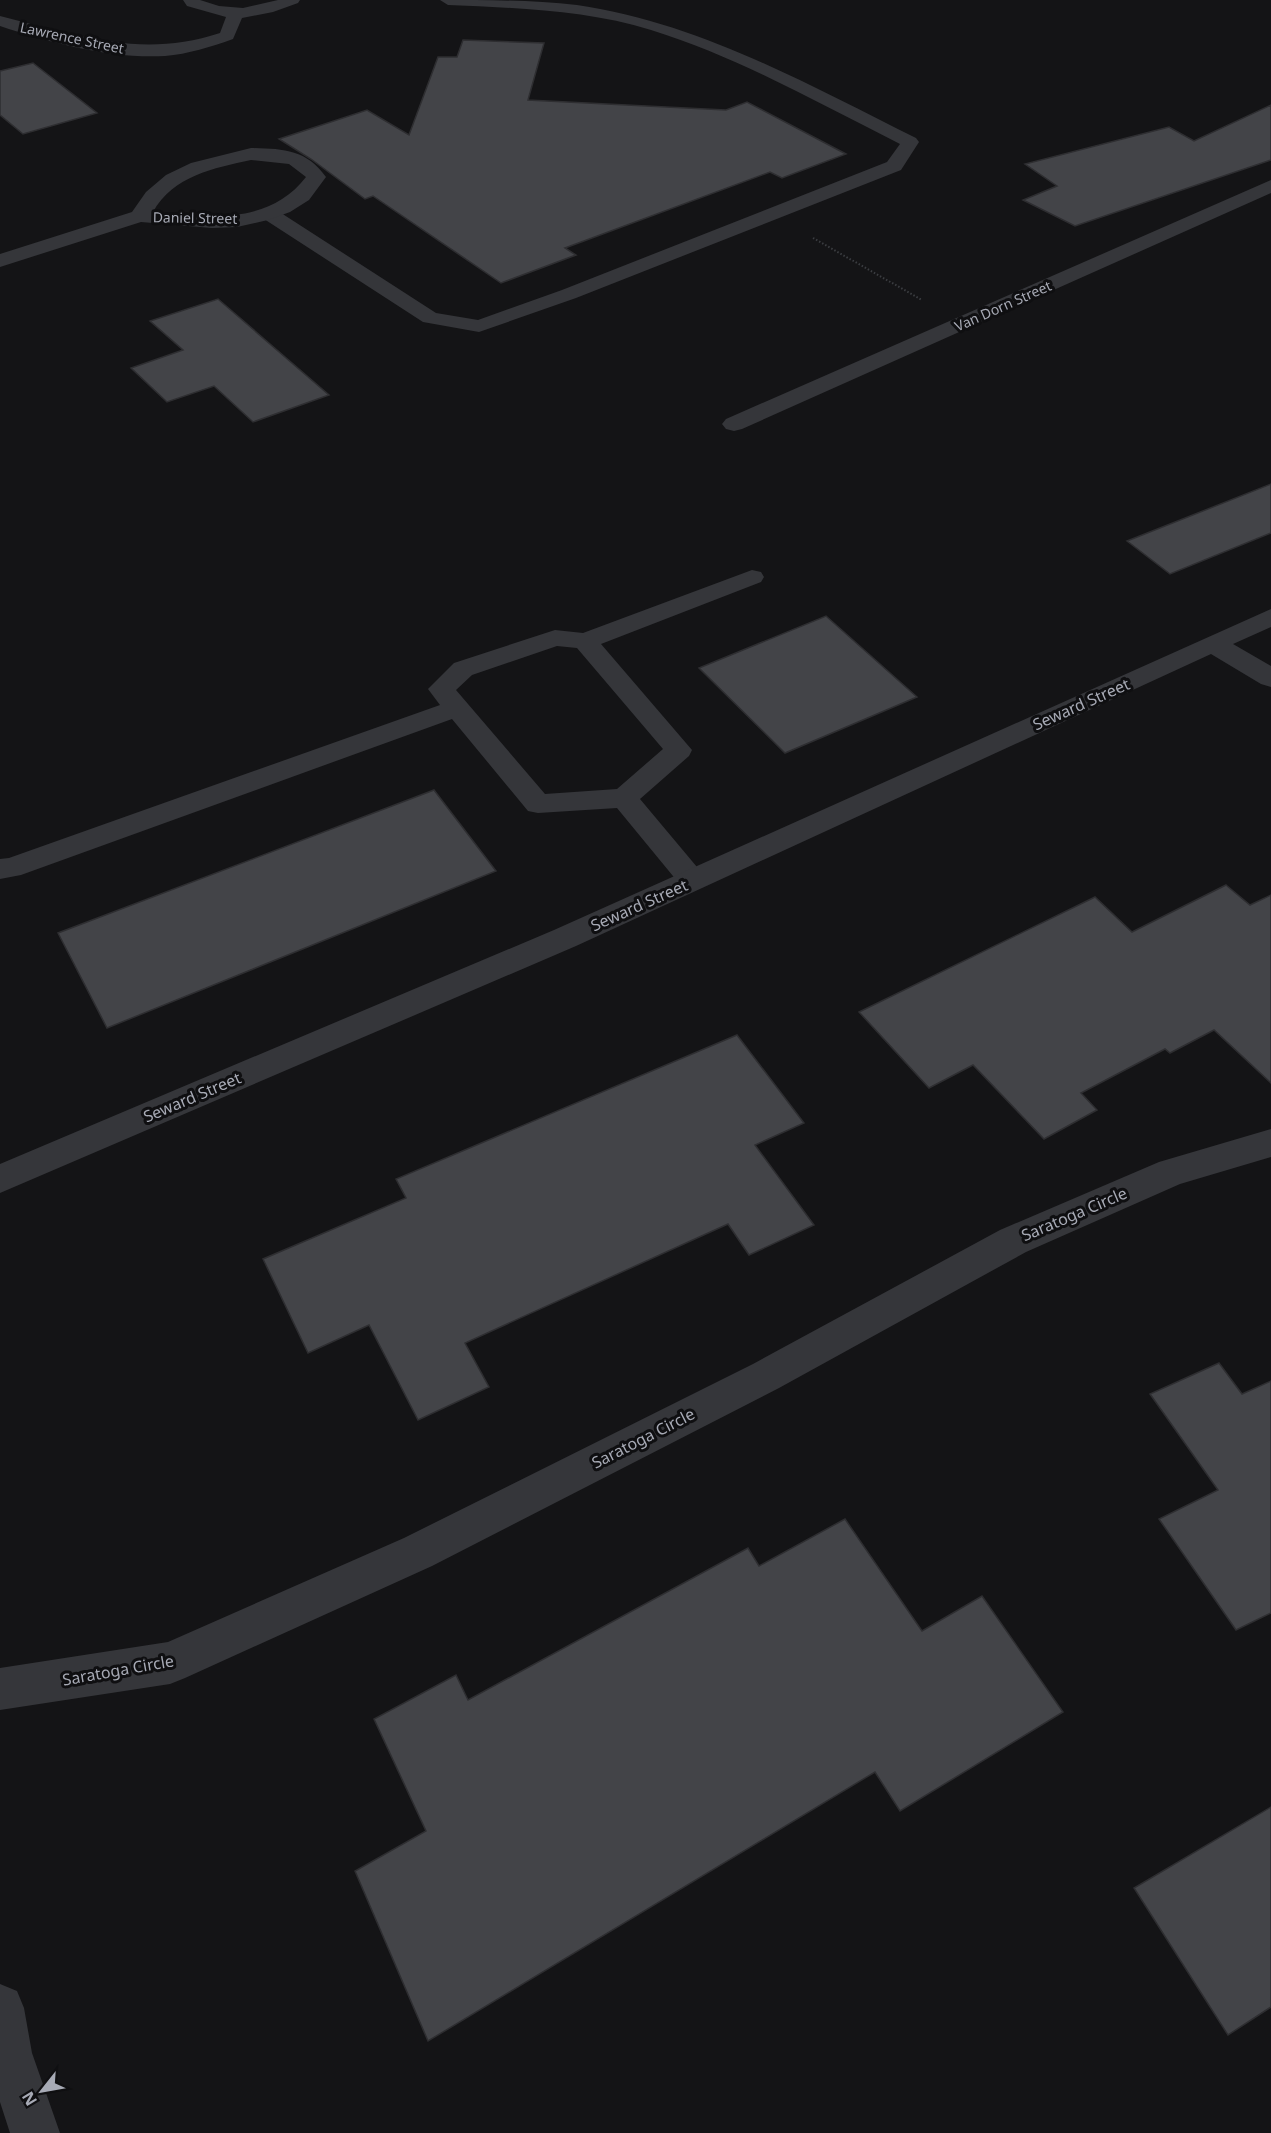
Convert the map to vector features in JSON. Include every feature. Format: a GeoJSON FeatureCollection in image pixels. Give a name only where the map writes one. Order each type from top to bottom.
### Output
{"type":"FeatureCollection","features":[{"type":"Feature","properties":{"kind":"street","name":"Daniel Street"},"geometry":{"type":"LineString","coordinates":[[0,261],[140,216],[213,221],[271,215],[292,205],[309,190],[316,177],[311,168],[301,160],[278,154],[251,154],[223,160],[173,178],[154,194],[140,216]]}},
{"type":"Feature","properties":{"kind":"street","name":"Van Dorn Street"},"geometry":{"type":"LineString","coordinates":[[734,424],[1271,186]]}},
{"type":"Feature","properties":{"kind":"street","name":"Seward Street"},"geometry":{"type":"LineString","coordinates":[[0,1179],[565,938],[1271,617]]}},
{"type":"Feature","properties":{"kind":"street"},"geometry":{"type":"LineString","coordinates":[[1213,644],[1271,678]]}},
{"type":"Feature","properties":{"kind":"street","name":"Saratoga Circle"},"geometry":{"type":"LineString","coordinates":[[0,1689],[170,1664],[429,1546],[766,1377],[1013,1241],[1171,1172],[1271,1143]]}},
{"type":"Feature","properties":{"kind":"street"},"geometry":{"type":"LineString","coordinates":[[0,2008],[8,2053],[35,2133]]}},
{"type":"Feature","properties":{"kind":"lane"},"geometry":{"type":"LineString","coordinates":[[191,0],[211,11],[235,15],[257,12],[292,0]]}},
{"type":"Feature","properties":{"kind":"lane"},"geometry":{"type":"LineString","coordinates":[[271,215],[430,318],[479,326],[569,294],[894,166],[910,142],[730,52],[654,26],[579,10],[522,2],[448,0]]}},
{"type":"Feature","properties":{"kind":"lane","name":"Lawrence Street"},"geometry":{"type":"LineString","coordinates":[[0,21],[18,28],[111,48],[171,51],[200,47],[227,36],[235,15]]}},
{"type":"Feature","properties":{"kind":"lane"},"geometry":{"type":"LineString","coordinates":[[585,640],[680,750],[624,798],[538,804],[441,689],[463,669],[555,638],[585,640],[752,577]]}},
{"type":"Feature","properties":{"kind":"lane"},"geometry":{"type":"LineString","coordinates":[[0,869],[11,868],[458,708]]}},
{"type":"Feature","properties":{"kind":"lane"},"geometry":{"type":"LineString","coordinates":[[624,798],[692,880]]}},
{"type":"Feature","properties":{"kind":"path"},"geometry":{"type":"LineString","coordinates":[[770,215],[964,324]]}},
{"type":"Feature","properties":{"kind":"building"},"geometry":{"type":"Polygon","coordinates":[[[463,40],[544,43],[528,100],[726,110],[747,102],[846,154],[782,178],[770,172],[565,248],[576,255],[501,283],[373,196],[365,199],[311,159],[279,139],[367,110],[409,135],[438,57],[457,57],[463,40]]]}},
{"type":"Feature","properties":{"kind":"building"},"geometry":{"type":"Polygon","coordinates":[[[33,63],[97,113],[23,134],[0,115],[0,71],[33,63]]]}},
{"type":"Feature","properties":{"kind":"building"},"geometry":{"type":"Polygon","coordinates":[[[1271,105],[1271,160],[1075,226],[1023,200],[1057,186],[1025,164],[1169,127],[1194,141],[1271,105]]]}},
{"type":"Feature","properties":{"kind":"building"},"geometry":{"type":"Polygon","coordinates":[[[218,299],[329,395],[253,422],[214,386],[167,402],[131,368],[183,350],[150,321],[218,299]]]}},
{"type":"Feature","properties":{"kind":"building"},"geometry":{"type":"Polygon","coordinates":[[[1271,484],[1271,533],[1170,574],[1127,541],[1271,484]]]}},
{"type":"Feature","properties":{"kind":"building"},"geometry":{"type":"Polygon","coordinates":[[[826,616],[917,697],[785,753],[699,668],[826,616]]]}},
{"type":"Feature","properties":{"kind":"building"},"geometry":{"type":"Polygon","coordinates":[[[434,790],[496,871],[107,1028],[58,933],[434,790]]]}},
{"type":"Feature","properties":{"kind":"building"},"geometry":{"type":"Polygon","coordinates":[[[1226,885],[1250,905],[1271,895],[1271,1083],[1214,1030],[1170,1053],[1165,1049],[1081,1093],[1097,1110],[1044,1139],[973,1065],[929,1088],[859,1012],[1095,897],[1132,932],[1226,885]]]}},
{"type":"Feature","properties":{"kind":"building"},"geometry":{"type":"Polygon","coordinates":[[[737,1035],[804,1123],[755,1145],[814,1225],[749,1255],[728,1224],[465,1343],[489,1387],[418,1420],[369,1325],[308,1353],[263,1259],[406,1198],[396,1179],[737,1035]]]}},
{"type":"Feature","properties":{"kind":"building"},"geometry":{"type":"Polygon","coordinates":[[[1219,1363],[1242,1394],[1271,1381],[1271,1613],[1236,1630],[1159,1519],[1218,1490],[1150,1394],[1219,1363]]]}},
{"type":"Feature","properties":{"kind":"building"},"geometry":{"type":"Polygon","coordinates":[[[845,1519],[922,1631],[982,1596],[1063,1712],[900,1811],[875,1772],[428,2041],[355,1871],[426,1831],[374,1719],[456,1675],[468,1700],[748,1548],[759,1566],[845,1519]]]}},
{"type":"Feature","properties":{"kind":"building"},"geometry":{"type":"Polygon","coordinates":[[[1271,1807],[1271,2007],[1228,2035],[1134,1888],[1271,1807]]]}}]}
